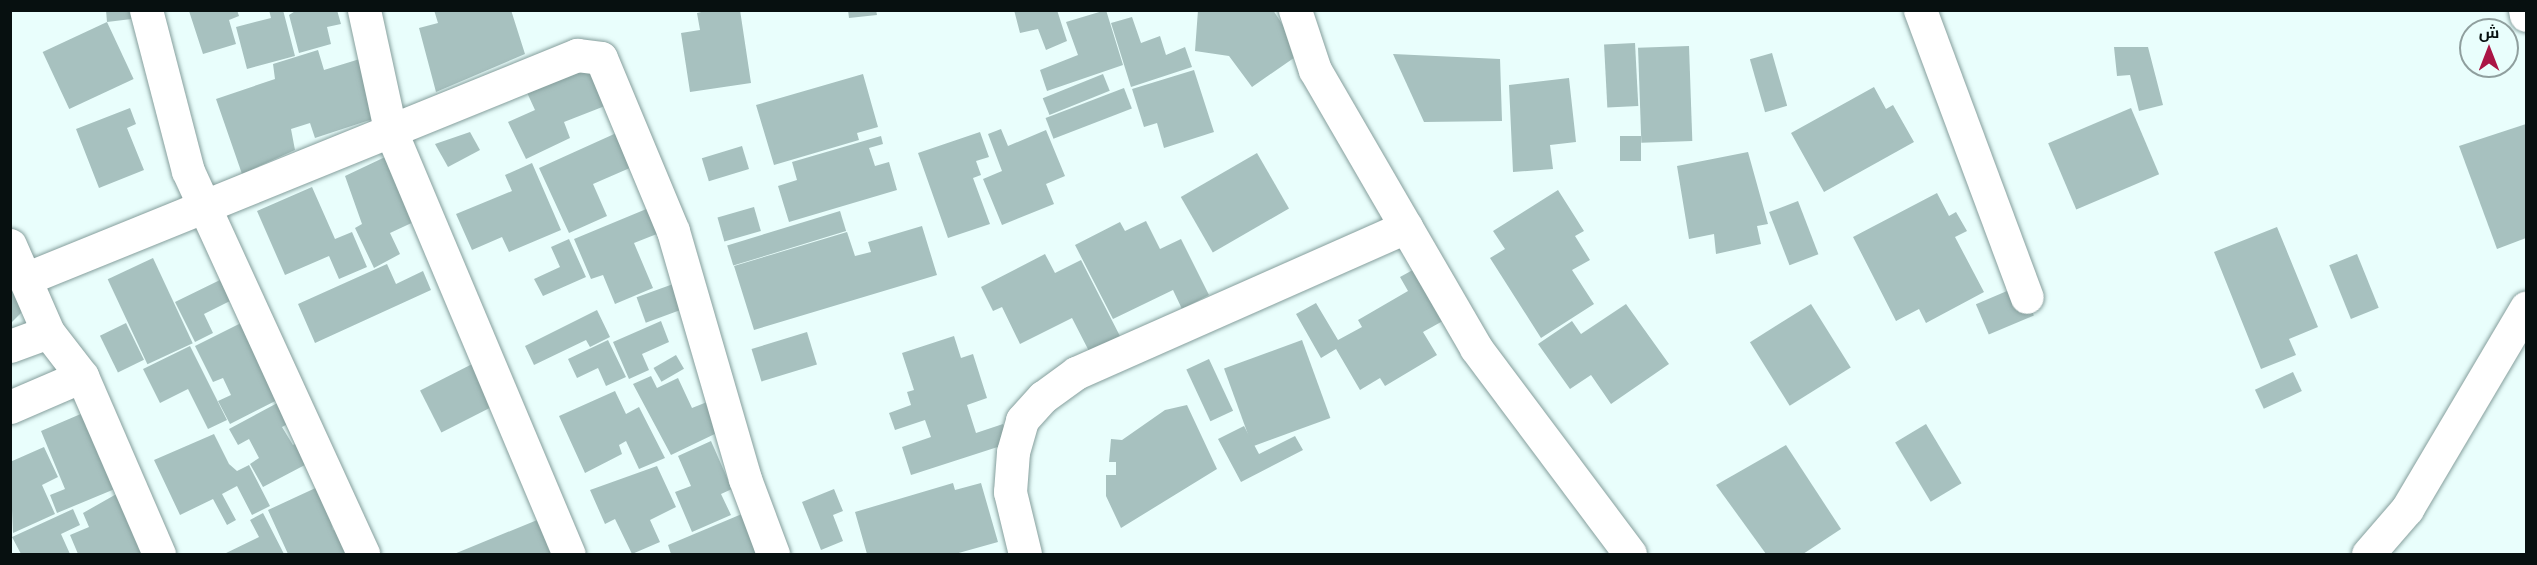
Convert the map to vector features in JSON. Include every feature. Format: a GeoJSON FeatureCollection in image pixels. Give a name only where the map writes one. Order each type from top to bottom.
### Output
{"type":"FeatureCollection","features":[{"type":"Feature","properties":{"kind":"street"},"geometry":{"type":"LineString","coordinates":[[146,10],[188,171],[363,555]]}},
{"type":"Feature","properties":{"kind":"street"},"geometry":{"type":"LineString","coordinates":[[364,10],[390,129],[569,555]]}},
{"type":"Feature","properties":{"kind":"street"},"geometry":{"type":"LineString","coordinates":[[1295,10],[1315,70],[1499,382],[1630,555]]}},
{"type":"Feature","properties":{"kind":"street"},"geometry":{"type":"LineString","coordinates":[[1920,10],[2027,297]]}},
{"type":"Feature","properties":{"kind":"street"},"geometry":{"type":"LineString","coordinates":[[2525,10],[2526,15]]}},
{"type":"Feature","properties":{"kind":"street"},"geometry":{"type":"LineString","coordinates":[[25,279],[577,55],[602,58],[673,231],[744,479],[773,555]]}},
{"type":"Feature","properties":{"kind":"street"},"geometry":{"type":"LineString","coordinates":[[1020,551],[1010,492],[1013,452],[1022,420],[1043,397],[1076,373],[1406,227]]}},
{"type":"Feature","properties":{"kind":"street"},"geometry":{"type":"LineString","coordinates":[[10,245],[48,332],[82,376],[159,555]]}},
{"type":"Feature","properties":{"kind":"street"},"geometry":{"type":"LineString","coordinates":[[2368,555],[2407,509],[2526,308]]}},
{"type":"Feature","properties":{"kind":"street"},"geometry":{"type":"LineString","coordinates":[[10,346],[48,332]]}},
{"type":"Feature","properties":{"kind":"street"},"geometry":{"type":"LineString","coordinates":[[10,407],[82,376]]}},
{"type":"Feature","properties":{"kind":"building"},"geometry":{"type":"Polygon","coordinates":[[[106,10],[155,10],[156,16],[107,22],[106,10]]]}},
{"type":"Feature","properties":{"kind":"building"},"geometry":{"type":"Polygon","coordinates":[[[237,10],[239,16],[229,20],[236,44],[203,54],[189,11],[237,10]]]}},
{"type":"Feature","properties":{"kind":"building"},"geometry":{"type":"Polygon","coordinates":[[[269,10],[283,10],[295,56],[247,69],[236,27],[271,18],[269,10]]]}},
{"type":"Feature","properties":{"kind":"building"},"geometry":{"type":"Polygon","coordinates":[[[297,10],[337,10],[341,24],[327,27],[331,44],[299,53],[289,15],[297,10]]]}},
{"type":"Feature","properties":{"kind":"building"},"geometry":{"type":"Polygon","coordinates":[[[434,10],[511,10],[525,54],[436,92],[419,28],[438,23],[434,10]]]}},
{"type":"Feature","properties":{"kind":"building"},"geometry":{"type":"Polygon","coordinates":[[[710,10],[740,10],[751,83],[690,92],[681,33],[700,30],[697,13],[710,10]]]}},
{"type":"Feature","properties":{"kind":"building"},"geometry":{"type":"Polygon","coordinates":[[[848,10],[876,10],[877,15],[849,18],[848,10]]]}},
{"type":"Feature","properties":{"kind":"building"},"geometry":{"type":"Polygon","coordinates":[[[1014,10],[1057,10],[1067,41],[1046,50],[1038,29],[1020,33],[1014,10]]]}},
{"type":"Feature","properties":{"kind":"building"},"geometry":{"type":"Polygon","coordinates":[[[1106,10],[1123,65],[1047,91],[1040,70],[1078,55],[1066,22],[1106,10]]]}},
{"type":"Feature","properties":{"kind":"building"},"geometry":{"type":"Polygon","coordinates":[[[1198,10],[1273,10],[1301,53],[1252,87],[1229,56],[1195,51],[1198,10]]]}},
{"type":"Feature","properties":{"kind":"building"},"geometry":{"type":"Polygon","coordinates":[[[1132,17],[1141,43],[1160,36],[1166,55],[1185,47],[1192,67],[1131,87],[1111,23],[1132,17]]]}},
{"type":"Feature","properties":{"kind":"building"},"geometry":{"type":"Polygon","coordinates":[[[107,22],[134,79],[69,109],[43,52],[107,22]]]}},
{"type":"Feature","properties":{"kind":"building"},"geometry":{"type":"Polygon","coordinates":[[[1635,43],[1638,106],[1607,108],[1604,45],[1635,43]]]}},
{"type":"Feature","properties":{"kind":"building"},"geometry":{"type":"Polygon","coordinates":[[[1689,46],[1692,141],[1641,143],[1638,48],[1689,46]]]}},
{"type":"Feature","properties":{"kind":"building"},"geometry":{"type":"Polygon","coordinates":[[[2114,47],[2148,47],[2163,105],[2139,111],[2130,75],[2117,76],[2114,47]]]}},
{"type":"Feature","properties":{"kind":"building"},"geometry":{"type":"Polygon","coordinates":[[[318,50],[324,70],[363,58],[382,116],[315,138],[310,123],[291,129],[295,150],[242,174],[216,99],[275,79],[273,64],[318,50]]]}},
{"type":"Feature","properties":{"kind":"building"},"geometry":{"type":"Polygon","coordinates":[[[1772,53],[1787,106],[1765,112],[1750,59],[1772,53]]]}},
{"type":"Feature","properties":{"kind":"building"},"geometry":{"type":"Polygon","coordinates":[[[1393,54],[1500,59],[1502,121],[1424,122],[1393,54]]]}},
{"type":"Feature","properties":{"kind":"building"},"geometry":{"type":"Polygon","coordinates":[[[573,62],[596,69],[610,104],[564,122],[570,138],[526,159],[508,122],[535,110],[524,86],[573,62]]]}},
{"type":"Feature","properties":{"kind":"building"},"geometry":{"type":"Polygon","coordinates":[[[1194,70],[1214,132],[1164,148],[1157,123],[1144,127],[1132,89],[1194,70]]]}},
{"type":"Feature","properties":{"kind":"building"},"geometry":{"type":"Polygon","coordinates":[[[863,74],[878,127],[857,133],[859,140],[774,165],[756,105],[863,74]]]}},
{"type":"Feature","properties":{"kind":"building"},"geometry":{"type":"Polygon","coordinates":[[[1103,74],[1110,91],[1049,115],[1043,98],[1103,74]]]}},
{"type":"Feature","properties":{"kind":"building"},"geometry":{"type":"Polygon","coordinates":[[[1569,78],[1576,142],[1550,145],[1553,169],[1513,172],[1509,85],[1569,78]]]}},
{"type":"Feature","properties":{"kind":"building"},"geometry":{"type":"Polygon","coordinates":[[[1874,87],[1886,109],[1893,105],[1914,142],[1824,192],[1791,133],[1874,87]]]}},
{"type":"Feature","properties":{"kind":"building"},"geometry":{"type":"Polygon","coordinates":[[[1124,88],[1132,109],[1053,139],[1046,118],[1124,88]]]}},
{"type":"Feature","properties":{"kind":"building"},"geometry":{"type":"Polygon","coordinates":[[[130,108],[136,124],[127,128],[144,170],[99,188],[76,129],[130,108]]]}},
{"type":"Feature","properties":{"kind":"building"},"geometry":{"type":"Polygon","coordinates":[[[2131,108],[2159,174],[2076,209],[2048,143],[2131,108]]]}},
{"type":"Feature","properties":{"kind":"building"},"geometry":{"type":"Polygon","coordinates":[[[2526,124],[2526,238],[2497,249],[2459,146],[2526,124]]]}},
{"type":"Feature","properties":{"kind":"building"},"geometry":{"type":"Polygon","coordinates":[[[1001,129],[1008,146],[1046,130],[1065,176],[1046,184],[1054,204],[1002,225],[983,179],[1002,171],[988,134],[1001,129]]]}},
{"type":"Feature","properties":{"kind":"building"},"geometry":{"type":"Polygon","coordinates":[[[623,130],[639,164],[593,184],[607,216],[569,233],[539,168],[623,130]]]}},
{"type":"Feature","properties":{"kind":"building"},"geometry":{"type":"Polygon","coordinates":[[[470,132],[480,150],[448,167],[435,144],[470,132]]]}},
{"type":"Feature","properties":{"kind":"building"},"geometry":{"type":"Polygon","coordinates":[[[980,132],[989,157],[976,161],[981,175],[973,178],[990,224],[948,238],[918,153],[980,132]]]}},
{"type":"Feature","properties":{"kind":"building"},"geometry":{"type":"Polygon","coordinates":[[[881,136],[883,144],[869,148],[875,166],[889,162],[897,190],[789,222],[778,186],[797,180],[792,162],[881,136]]]}},
{"type":"Feature","properties":{"kind":"building"},"geometry":{"type":"Polygon","coordinates":[[[1620,136],[1641,136],[1641,161],[1620,161],[1620,136]]]}},
{"type":"Feature","properties":{"kind":"building"},"geometry":{"type":"Polygon","coordinates":[[[742,146],[749,169],[709,181],[702,158],[742,146]]]}},
{"type":"Feature","properties":{"kind":"building"},"geometry":{"type":"Polygon","coordinates":[[[402,149],[433,213],[390,233],[400,254],[374,268],[355,228],[362,224],[345,176],[402,149]]]}},
{"type":"Feature","properties":{"kind":"building"},"geometry":{"type":"Polygon","coordinates":[[[1748,152],[1768,224],[1757,226],[1761,244],[1716,254],[1714,234],[1689,239],[1677,166],[1748,152]]]}},
{"type":"Feature","properties":{"kind":"building"},"geometry":{"type":"Polygon","coordinates":[[[1257,153],[1289,208],[1213,252],[1181,197],[1257,153]]]}},
{"type":"Feature","properties":{"kind":"building"},"geometry":{"type":"Polygon","coordinates":[[[532,163],[561,230],[509,252],[502,237],[472,250],[456,214],[512,191],[505,175],[532,163]]]}},
{"type":"Feature","properties":{"kind":"building"},"geometry":{"type":"Polygon","coordinates":[[[312,187],[335,239],[352,232],[367,267],[339,279],[329,256],[285,275],[257,211],[312,187]]]}},
{"type":"Feature","properties":{"kind":"building"},"geometry":{"type":"Polygon","coordinates":[[[1558,190],[1584,231],[1575,236],[1590,260],[1572,270],[1594,304],[1541,338],[1490,258],[1505,249],[1493,231],[1558,190]]]}},
{"type":"Feature","properties":{"kind":"building"},"geometry":{"type":"Polygon","coordinates":[[[1937,193],[1949,216],[1956,212],[1967,231],[1955,237],[1984,292],[1926,323],[1919,309],[1896,321],[1853,237],[1937,193]]]}},
{"type":"Feature","properties":{"kind":"building"},"geometry":{"type":"Polygon","coordinates":[[[1798,201],[1818,254],[1789,265],[1769,212],[1798,201]]]}},
{"type":"Feature","properties":{"kind":"building"},"geometry":{"type":"Polygon","coordinates":[[[656,205],[667,230],[634,243],[653,288],[615,304],[603,275],[591,279],[574,239],[656,205]]]}},
{"type":"Feature","properties":{"kind":"building"},"geometry":{"type":"Polygon","coordinates":[[[754,207],[761,231],[724,242],[717,217],[754,207]]]}},
{"type":"Feature","properties":{"kind":"building"},"geometry":{"type":"Polygon","coordinates":[[[840,211],[846,231],[733,266],[727,245],[840,211]]]}},
{"type":"Feature","properties":{"kind":"building"},"geometry":{"type":"Polygon","coordinates":[[[1146,221],[1160,249],[1181,239],[1209,295],[1182,309],[1173,290],[1113,319],[1075,245],[1120,222],[1125,231],[1146,221]]]}},
{"type":"Feature","properties":{"kind":"building"},"geometry":{"type":"Polygon","coordinates":[[[922,226],[937,275],[754,330],[734,266],[847,232],[855,256],[871,252],[868,242],[922,226]]]}},
{"type":"Feature","properties":{"kind":"building"},"geometry":{"type":"Polygon","coordinates":[[[2277,227],[2318,327],[2289,339],[2296,355],[2261,369],[2214,252],[2277,227]]]}},
{"type":"Feature","properties":{"kind":"building"},"geometry":{"type":"Polygon","coordinates":[[[569,239],[586,277],[543,296],[534,279],[560,267],[551,247],[569,239]]]}},
{"type":"Feature","properties":{"kind":"building"},"geometry":{"type":"Polygon","coordinates":[[[1045,254],[1055,273],[1081,260],[1122,340],[1091,355],[1072,318],[1020,344],[1002,307],[993,311],[981,287],[1045,254]]]}},
{"type":"Feature","properties":{"kind":"building"},"geometry":{"type":"Polygon","coordinates":[[[2357,254],[2379,308],[2351,319],[2329,265],[2357,254]]]}},
{"type":"Feature","properties":{"kind":"building"},"geometry":{"type":"Polygon","coordinates":[[[153,258],[193,343],[147,364],[108,279],[153,258]]]}},
{"type":"Feature","properties":{"kind":"building"},"geometry":{"type":"Polygon","coordinates":[[[10,259],[28,306],[10,324],[10,259]]]}},
{"type":"Feature","properties":{"kind":"building"},"geometry":{"type":"Polygon","coordinates":[[[387,264],[396,284],[423,271],[431,290],[315,343],[298,304],[387,264]]]}},
{"type":"Feature","properties":{"kind":"building"},"geometry":{"type":"Polygon","coordinates":[[[1420,266],[1450,317],[1423,332],[1437,355],[1385,386],[1380,378],[1360,390],[1336,349],[1321,358],[1296,314],[1316,303],[1338,340],[1362,327],[1358,320],[1408,291],[1400,277],[1420,266]]]}},
{"type":"Feature","properties":{"kind":"building"},"geometry":{"type":"Polygon","coordinates":[[[220,280],[230,301],[204,314],[213,333],[195,342],[175,302],[220,280]]]}},
{"type":"Feature","properties":{"kind":"building"},"geometry":{"type":"Polygon","coordinates":[[[676,283],[685,308],[646,323],[637,297],[676,283]]]}},
{"type":"Feature","properties":{"kind":"building"},"geometry":{"type":"Polygon","coordinates":[[[2021,285],[2034,315],[1989,335],[1976,304],[2021,285]]]}},
{"type":"Feature","properties":{"kind":"building"},"geometry":{"type":"Polygon","coordinates":[[[1626,304],[1669,364],[1611,404],[1591,375],[1570,389],[1538,344],[1572,321],[1581,334],[1626,304]]]}},
{"type":"Feature","properties":{"kind":"building"},"geometry":{"type":"Polygon","coordinates":[[[1811,304],[1851,368],[1790,406],[1750,342],[1811,304]]]}},
{"type":"Feature","properties":{"kind":"building"},"geometry":{"type":"Polygon","coordinates":[[[597,310],[610,337],[590,347],[586,340],[534,365],[525,346],[597,310]]]}},
{"type":"Feature","properties":{"kind":"building"},"geometry":{"type":"Polygon","coordinates":[[[261,313],[299,389],[230,424],[218,401],[231,395],[223,378],[213,382],[195,346],[261,313]]]}},
{"type":"Feature","properties":{"kind":"building"},"geometry":{"type":"Polygon","coordinates":[[[661,321],[669,342],[642,354],[649,370],[629,379],[613,342],[661,321]]]}},
{"type":"Feature","properties":{"kind":"building"},"geometry":{"type":"Polygon","coordinates":[[[126,323],[144,360],[118,373],[100,336],[126,323]]]}},
{"type":"Feature","properties":{"kind":"building"},"geometry":{"type":"Polygon","coordinates":[[[807,332],[817,365],[761,381],[752,349],[807,332]]]}},
{"type":"Feature","properties":{"kind":"building"},"geometry":{"type":"Polygon","coordinates":[[[954,336],[961,358],[973,354],[987,398],[967,405],[976,433],[1003,424],[1010,443],[911,475],[902,447],[931,437],[925,420],[895,430],[889,413],[911,405],[907,392],[914,390],[902,353],[954,336]]]}},
{"type":"Feature","properties":{"kind":"building"},"geometry":{"type":"Polygon","coordinates":[[[608,340],[626,377],[606,386],[598,368],[577,378],[568,359],[608,340]]]}},
{"type":"Feature","properties":{"kind":"building"},"geometry":{"type":"Polygon","coordinates":[[[1302,340],[1330,418],[1252,446],[1224,368],[1302,340]]]}},
{"type":"Feature","properties":{"kind":"building"},"geometry":{"type":"Polygon","coordinates":[[[190,346],[227,420],[208,429],[188,389],[160,403],[143,369],[190,346]]]}},
{"type":"Feature","properties":{"kind":"building"},"geometry":{"type":"Polygon","coordinates":[[[676,355],[684,369],[661,382],[653,368],[676,355]]]}},
{"type":"Feature","properties":{"kind":"building"},"geometry":{"type":"Polygon","coordinates":[[[486,357],[507,399],[441,432],[420,391],[486,357]]]}},
{"type":"Feature","properties":{"kind":"building"},"geometry":{"type":"Polygon","coordinates":[[[1209,359],[1233,411],[1210,421],[1186,370],[1209,359]]]}},
{"type":"Feature","properties":{"kind":"building"},"geometry":{"type":"Polygon","coordinates":[[[2293,372],[2302,391],[2264,409],[2255,390],[2293,372]]]}},
{"type":"Feature","properties":{"kind":"building"},"geometry":{"type":"Polygon","coordinates":[[[651,376],[657,388],[678,378],[692,408],[707,402],[721,431],[671,455],[633,384],[651,376]]]}},
{"type":"Feature","properties":{"kind":"building"},"geometry":{"type":"Polygon","coordinates":[[[615,391],[626,414],[639,407],[665,458],[639,469],[626,441],[619,445],[622,454],[585,473],[559,416],[615,391]]]}},
{"type":"Feature","properties":{"kind":"building"},"geometry":{"type":"Polygon","coordinates":[[[296,393],[307,414],[282,427],[293,445],[308,437],[320,457],[263,487],[250,464],[259,458],[249,439],[238,445],[229,429],[296,393]]]}},
{"type":"Feature","properties":{"kind":"building"},"geometry":{"type":"Polygon","coordinates":[[[1187,405],[1217,469],[1121,528],[1106,496],[1106,475],[1116,475],[1116,462],[1109,462],[1111,439],[1122,440],[1165,410],[1187,405]]]}},
{"type":"Feature","properties":{"kind":"building"},"geometry":{"type":"Polygon","coordinates":[[[90,410],[122,486],[57,513],[50,495],[65,489],[41,431],[90,410]]]}},
{"type":"Feature","properties":{"kind":"building"},"geometry":{"type":"Polygon","coordinates":[[[1926,424],[1962,483],[1931,502],[1895,443],[1926,424]]]}},
{"type":"Feature","properties":{"kind":"building"},"geometry":{"type":"Polygon","coordinates":[[[1244,426],[1259,454],[1295,436],[1303,450],[1241,482],[1218,439],[1244,426]]]}},
{"type":"Feature","properties":{"kind":"building"},"geometry":{"type":"Polygon","coordinates":[[[214,434],[229,464],[237,471],[249,465],[270,506],[252,515],[237,486],[222,494],[236,520],[227,525],[213,499],[180,515],[154,460],[214,434]]]}},
{"type":"Feature","properties":{"kind":"building"},"geometry":{"type":"Polygon","coordinates":[[[711,441],[732,489],[721,494],[731,515],[692,532],[675,492],[691,486],[678,456],[711,441]]]}},
{"type":"Feature","properties":{"kind":"building"},"geometry":{"type":"Polygon","coordinates":[[[1786,445],[1841,529],[1803,554],[1766,554],[1716,485],[1786,445]]]}},
{"type":"Feature","properties":{"kind":"building"},"geometry":{"type":"Polygon","coordinates":[[[44,447],[58,477],[42,485],[55,514],[13,533],[10,462],[44,447]]]}},
{"type":"Feature","properties":{"kind":"building"},"geometry":{"type":"Polygon","coordinates":[[[657,466],[676,507],[650,520],[660,542],[632,554],[615,519],[605,524],[590,490],[657,466]]]}},
{"type":"Feature","properties":{"kind":"building"},"geometry":{"type":"Polygon","coordinates":[[[953,483],[955,490],[981,483],[998,542],[955,554],[867,554],[855,512],[953,483]]]}},
{"type":"Feature","properties":{"kind":"building"},"geometry":{"type":"Polygon","coordinates":[[[322,485],[333,530],[357,519],[374,554],[288,554],[268,510],[322,485]]]}},
{"type":"Feature","properties":{"kind":"building"},"geometry":{"type":"Polygon","coordinates":[[[834,489],[843,511],[833,515],[843,541],[821,550],[802,502],[834,489]]]}},
{"type":"Feature","properties":{"kind":"building"},"geometry":{"type":"Polygon","coordinates":[[[120,492],[147,554],[78,554],[70,535],[89,527],[83,513],[120,492]]]}},
{"type":"Feature","properties":{"kind":"building"},"geometry":{"type":"Polygon","coordinates":[[[73,509],[80,525],[61,534],[70,554],[21,554],[12,537],[73,509]]]}},
{"type":"Feature","properties":{"kind":"building"},"geometry":{"type":"Polygon","coordinates":[[[749,511],[766,554],[671,554],[668,545],[749,511]]]}},
{"type":"Feature","properties":{"kind":"building"},"geometry":{"type":"Polygon","coordinates":[[[263,513],[284,554],[224,554],[259,537],[250,520],[263,513]]]}},
{"type":"Feature","properties":{"kind":"building"},"geometry":{"type":"Polygon","coordinates":[[[547,516],[559,554],[454,554],[547,516]]]}}]}
